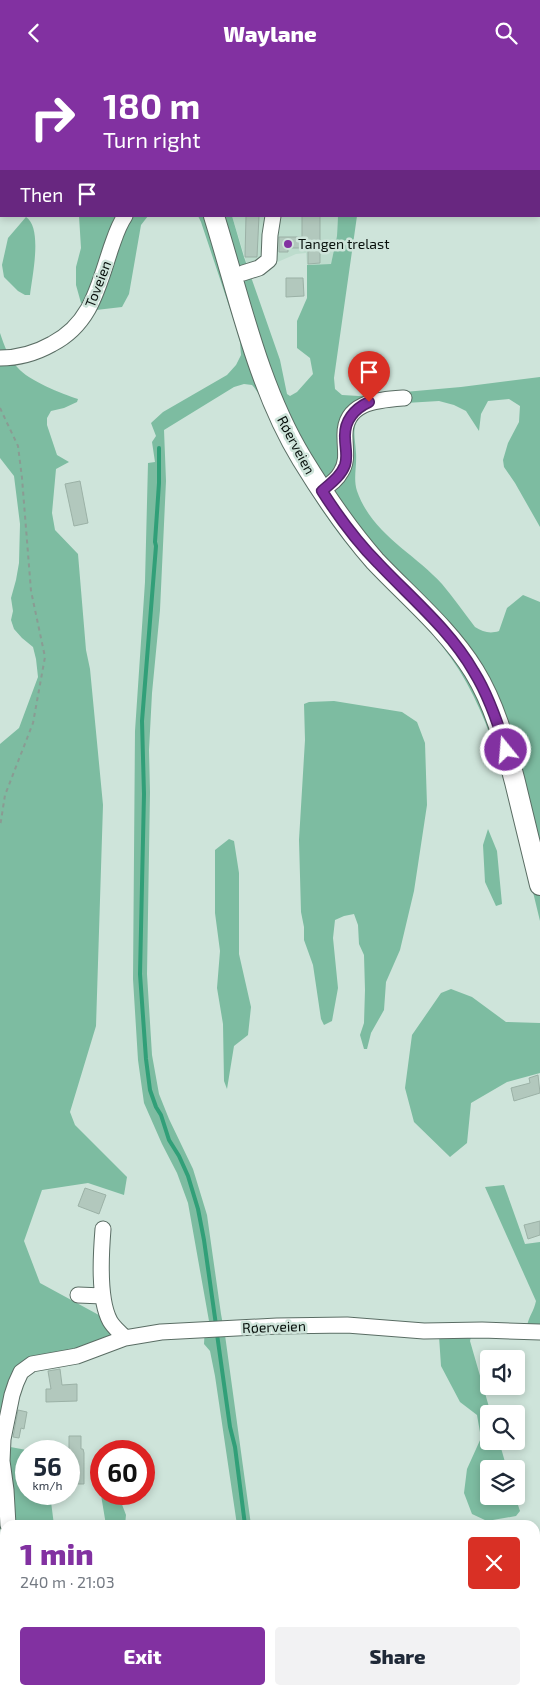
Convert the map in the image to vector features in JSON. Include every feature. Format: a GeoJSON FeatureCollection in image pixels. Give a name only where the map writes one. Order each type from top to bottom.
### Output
{"type":"FeatureCollection","features":[{"type":"Feature","properties":{"kind":"main road","name":"Røerveien"},"geometry":{"type":"LineString","coordinates":[[214,217],[269,389],[289,436],[322,491],[353,535],[376,562],[442,629],[459,649],[474,672],[488,700],[502,734],[540,885]]}},
{"type":"Feature","properties":{"kind":"street","name":"Toveien"},"geometry":{"type":"LineString","coordinates":[[0,358],[10,358],[47,347],[59,341],[78,326],[95,296],[118,229],[124,217]]}},
{"type":"Feature","properties":{"kind":"street"},"geometry":{"type":"LineString","coordinates":[[243,273],[259,269],[270,260],[270,235],[273,217]]}},
{"type":"Feature","properties":{"kind":"street"},"geometry":{"type":"LineString","coordinates":[[322,491],[342,472],[345,465],[345,431],[347,423],[355,410],[369,402],[404,398]]}},
{"type":"Feature","properties":{"kind":"street"},"geometry":{"type":"LineString","coordinates":[[103,1229],[101,1252],[103,1296],[109,1320],[125,1338]]}},
{"type":"Feature","properties":{"kind":"street"},"geometry":{"type":"LineString","coordinates":[[78,1295],[103,1296]]}},
{"type":"Feature","properties":{"kind":"street","name":"Røerveien"},"geometry":{"type":"LineString","coordinates":[[8,1520],[2,1455],[12,1395],[21,1372],[32,1364],[77,1356],[125,1338],[161,1332],[277,1326],[347,1325],[424,1331],[540,1332]]}},
{"type":"Feature","properties":{"kind":"path"},"geometry":{"type":"LineString","coordinates":[[0,408],[18,446],[25,507],[31,591],[45,657],[33,723],[5,795],[0,827]]}},
{"type":"Feature","properties":{"kind":"shaded area","name":"Tangen trelast"},"geometry":{"type":"Polygon","coordinates":[[[232,217],[338,217],[337,236],[331,264],[307,265],[306,253],[296,254],[250,274],[232,217]]]}},
{"type":"Feature","properties":{"kind":"green space"},"geometry":{"type":"Polygon","coordinates":[[[26,217],[34,231],[35,242],[30,295],[25,295],[18,291],[4,277],[2,265],[8,238],[26,217]]]}},
{"type":"Feature","properties":{"kind":"green space"},"geometry":{"type":"Polygon","coordinates":[[[79,217],[147,217],[141,225],[129,294],[122,307],[96,310],[81,303],[76,285],[76,267],[81,248],[79,217]]]}},
{"type":"Feature","properties":{"kind":"green space"},"geometry":{"type":"Polygon","coordinates":[[[198,217],[232,217],[244,257],[280,360],[287,394],[290,396],[297,392],[313,374],[310,358],[297,348],[297,321],[307,298],[307,265],[331,264],[337,236],[338,217],[357,217],[334,378],[335,389],[342,395],[359,396],[461,387],[540,377],[540,527],[504,467],[503,460],[508,443],[519,422],[520,406],[509,399],[488,401],[481,414],[479,431],[466,411],[439,401],[389,404],[361,413],[354,432],[356,486],[364,506],[383,531],[442,584],[475,627],[487,632],[499,631],[507,608],[523,595],[540,602],[540,921],[497,755],[482,715],[463,676],[441,644],[359,558],[332,525],[295,468],[256,390],[252,385],[244,384],[234,387],[164,430],[166,481],[160,610],[149,750],[147,974],[152,1055],[159,1094],[193,1169],[207,1215],[223,1325],[412,1324],[527,1326],[536,1301],[485,1187],[504,1185],[525,1244],[540,1242],[540,1337],[471,1337],[470,1341],[480,1376],[480,1395],[486,1395],[488,1405],[480,1405],[480,1432],[477,1415],[460,1402],[441,1366],[439,1336],[313,1331],[225,1335],[250,1520],[236,1520],[215,1376],[210,1351],[204,1344],[205,1327],[209,1321],[188,1203],[177,1173],[144,1103],[138,1060],[133,979],[135,731],[145,582],[148,463],[155,462],[152,442],[156,436],[151,423],[163,412],[227,375],[236,365],[241,355],[235,324],[198,217]]]}},
{"type":"Feature","properties":{"kind":"green space"},"geometry":{"type":"Polygon","coordinates":[[[0,333],[9,356],[23,373],[46,386],[78,399],[77,402],[64,408],[51,411],[47,418],[47,425],[57,455],[69,462],[56,469],[52,513],[55,530],[78,554],[86,650],[90,669],[103,805],[96,1026],[70,1112],[75,1125],[127,1177],[124,1195],[88,1183],[42,1190],[24,1241],[40,1283],[108,1320],[114,1339],[27,1366],[5,1446],[15,1448],[15,1505],[51,1505],[53,1520],[0,1520],[0,744],[19,728],[38,677],[33,647],[14,629],[11,620],[13,611],[11,598],[19,563],[20,524],[14,476],[0,458],[0,333]]]}},
{"type":"Feature","properties":{"kind":"green space"},"geometry":{"type":"Polygon","coordinates":[[[334,701],[402,712],[417,722],[425,743],[427,805],[414,891],[400,950],[386,982],[384,1010],[371,1033],[367,1049],[364,1049],[360,1035],[364,1023],[364,955],[359,944],[358,925],[354,914],[335,920],[333,938],[338,988],[332,1021],[324,1025],[321,1019],[313,965],[304,940],[301,912],[299,840],[305,740],[304,704],[334,701]]]}},
{"type":"Feature","properties":{"kind":"green space"},"geometry":{"type":"Polygon","coordinates":[[[488,829],[497,851],[502,904],[496,906],[485,882],[483,845],[488,829]]]}},
{"type":"Feature","properties":{"kind":"green space"},"geometry":{"type":"Polygon","coordinates":[[[229,839],[234,841],[239,873],[239,954],[251,1007],[248,1035],[234,1046],[227,1089],[224,1081],[223,1024],[217,988],[220,951],[215,913],[215,850],[229,839]]]}},
{"type":"Feature","properties":{"kind":"green space"},"geometry":{"type":"Polygon","coordinates":[[[451,989],[472,997],[506,1022],[540,1023],[540,1073],[507,1082],[471,1103],[467,1143],[450,1157],[414,1122],[405,1088],[412,1035],[441,993],[451,989]]]}},
{"type":"Feature","properties":{"kind":"green space"},"geometry":{"type":"Polygon","coordinates":[[[480,1440],[480,1450],[502,1450],[504,1460],[480,1460],[480,1505],[518,1505],[520,1511],[516,1516],[485,1520],[472,1514],[464,1493],[467,1469],[480,1440]]]}},
{"type":"Feature","properties":{"kind":"green space"},"geometry":{"type":"Polygon","coordinates":[[[103,1505],[122,1505],[126,1515],[126,1520],[105,1520],[103,1505]]]}},
{"type":"Feature","properties":{"kind":"building"},"geometry":{"type":"Polygon","coordinates":[[[246,217],[259,217],[257,257],[245,257],[246,217]]]}},
{"type":"Feature","properties":{"kind":"building"},"geometry":{"type":"Polygon","coordinates":[[[302,217],[320,217],[320,263],[308,264],[308,248],[288,248],[288,252],[279,252],[279,237],[302,237],[302,217]]]}},
{"type":"Feature","properties":{"kind":"building"},"geometry":{"type":"Polygon","coordinates":[[[286,278],[303,278],[304,296],[286,297],[286,278]]]}},
{"type":"Feature","properties":{"kind":"building"},"geometry":{"type":"Polygon","coordinates":[[[80,481],[88,523],[74,526],[65,484],[80,481]]]}},
{"type":"Feature","properties":{"kind":"building"},"geometry":{"type":"Polygon","coordinates":[[[538,1075],[540,1093],[514,1101],[511,1088],[530,1083],[529,1078],[538,1075]]]}},
{"type":"Feature","properties":{"kind":"building"},"geometry":{"type":"Polygon","coordinates":[[[85,1188],[106,1195],[99,1214],[78,1206],[85,1188]]]}},
{"type":"Feature","properties":{"kind":"building"},"geometry":{"type":"Polygon","coordinates":[[[540,1221],[540,1235],[528,1239],[524,1225],[540,1221]]]}},
{"type":"Feature","properties":{"kind":"building"},"geometry":{"type":"Polygon","coordinates":[[[60,1369],[62,1385],[77,1384],[77,1401],[46,1402],[46,1389],[51,1389],[48,1371],[60,1369]]]}},
{"type":"Feature","properties":{"kind":"building"},"geometry":{"type":"Polygon","coordinates":[[[18,1410],[27,1412],[24,1429],[21,1428],[19,1438],[13,1437],[18,1410]]]}},
{"type":"Feature","properties":{"kind":"building"},"geometry":{"type":"Polygon","coordinates":[[[69,1436],[81,1436],[81,1449],[83,1449],[84,1453],[84,1484],[80,1484],[80,1440],[69,1440],[69,1436]]]}},
{"type":"Feature","properties":{"kind":"waterway"},"geometry":{"type":"LineString","coordinates":[[159,448],[156,546],[142,721],[144,794],[140,974],[150,1090],[169,1140],[188,1176],[198,1209],[216,1325]]}},
{"type":"Feature","properties":{"kind":"waterway"},"geometry":{"type":"LineString","coordinates":[[217,1334],[244,1520]]}},
{"type":"Feature","properties":{"kind":"place","name":"Tangen trelast"},"geometry":{"type":"Point","coordinates":[288,244]}},
{"type":"Feature","properties":{"kind":"route"},"geometry":{"type":"LineString","coordinates":[[369,402],[361,405],[350,417],[345,431],[345,465],[342,472],[322,491],[353,535],[376,562],[422,607],[459,649],[474,672],[488,700],[502,734],[506,750]]}}]}
